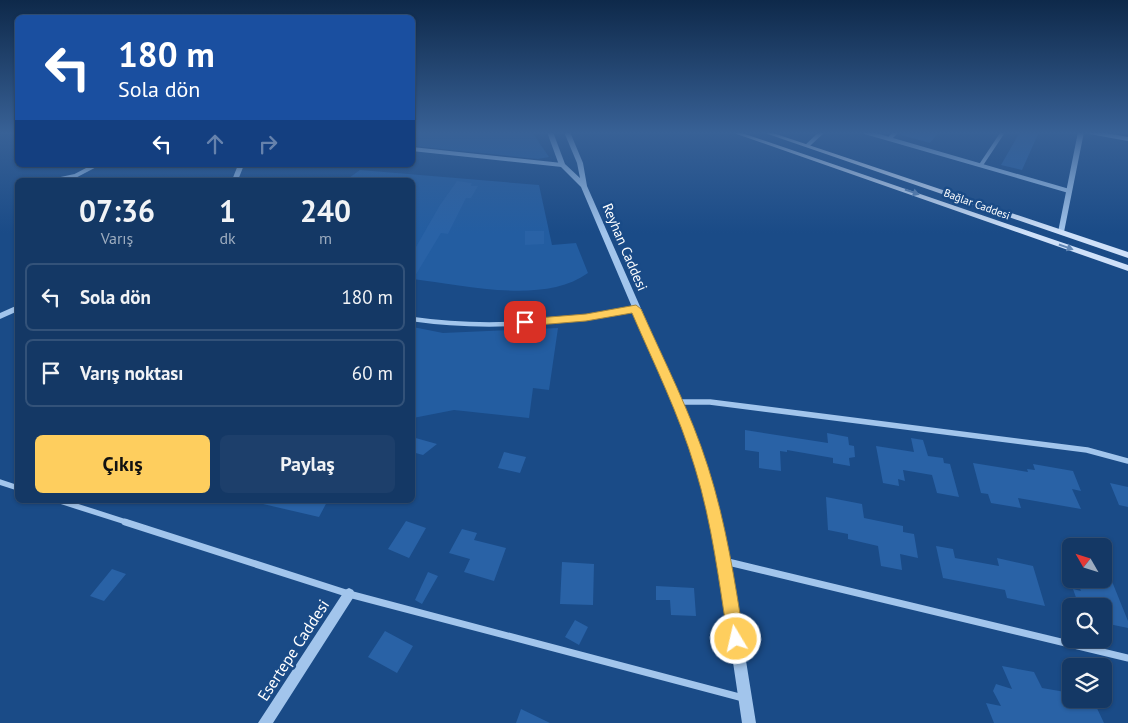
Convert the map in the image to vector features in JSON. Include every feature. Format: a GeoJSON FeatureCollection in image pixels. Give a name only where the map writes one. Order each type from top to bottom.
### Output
{"type":"FeatureCollection","features":[{"type":"Feature","properties":{"kind":"main road","name":"Bağlar Caddesi"},"geometry":{"type":"LineString","coordinates":[[832,166],[1128,268]]}},
{"type":"Feature","properties":{"kind":"main road","name":"Bağlar Caddesi"},"geometry":{"type":"LineString","coordinates":[[868,166],[1128,256]]}},
{"type":"Feature","properties":{"kind":"street","name":"Reyhan Caddesi"},"geometry":{"type":"LineString","coordinates":[[563,166],[584,186]]}},
{"type":"Feature","properties":{"kind":"street","name":"Reyhan Caddesi"},"geometry":{"type":"LineString","coordinates":[[580,166],[584,186],[677,402],[702,468],[724,560],[749,723]]}},
{"type":"Feature","properties":{"kind":"street"},"geometry":{"type":"LineString","coordinates":[[983,166],[1069,191]]}},
{"type":"Feature","properties":{"kind":"street"},"geometry":{"type":"LineString","coordinates":[[1061,232],[1075,166]]}},
{"type":"Feature","properties":{"kind":"street"},"geometry":{"type":"LineString","coordinates":[[66,178],[75,176],[92,167]]}},
{"type":"Feature","properties":{"kind":"street"},"geometry":{"type":"LineString","coordinates":[[0,316],[15,308]]}},
{"type":"Feature","properties":{"kind":"street"},"geometry":{"type":"LineString","coordinates":[[415,319],[456,324],[510,324],[586,317],[636,309]]}},
{"type":"Feature","properties":{"kind":"street"},"geometry":{"type":"LineString","coordinates":[[677,402],[710,402],[1087,450],[1128,461]]}},
{"type":"Feature","properties":{"kind":"street"},"geometry":{"type":"LineString","coordinates":[[0,482],[15,487]]}},
{"type":"Feature","properties":{"kind":"street"},"geometry":{"type":"LineString","coordinates":[[66,503],[349,594],[745,698]]}},
{"type":"Feature","properties":{"kind":"street"},"geometry":{"type":"LineString","coordinates":[[724,560],[1128,658]]}},
{"type":"Feature","properties":{"kind":"street","name":"Esertepe Caddesi"},"geometry":{"type":"LineString","coordinates":[[265,723],[349,594]]}},
{"type":"Feature","properties":{"kind":"shaded area"},"geometry":{"type":"Polygon","coordinates":[[[360,170],[539,185],[552,245],[576,243],[588,273],[570,283],[526,291],[479,288],[415,279],[415,178],[349,178],[360,170]]]}},
{"type":"Feature","properties":{"kind":"shaded area"},"geometry":{"type":"Polygon","coordinates":[[[415,327],[443,333],[558,328],[549,390],[533,388],[529,418],[454,410],[415,418],[415,327]]]}},
{"type":"Feature","properties":{"kind":"building"},"geometry":{"type":"Polygon","coordinates":[[[1004,166],[1024,166],[1022,170],[1004,166]]]}},
{"type":"Feature","properties":{"kind":"building"},"geometry":{"type":"Polygon","coordinates":[[[457,181],[472,183],[471,186],[478,186],[471,198],[466,198],[448,234],[441,233],[415,276],[415,247],[457,181]]]}},
{"type":"Feature","properties":{"kind":"building"},"geometry":{"type":"Polygon","coordinates":[[[525,231],[544,231],[544,244],[525,245],[525,231]]]}},
{"type":"Feature","properties":{"kind":"building"},"geometry":{"type":"Polygon","coordinates":[[[745,430],[828,443],[827,433],[848,437],[849,445],[854,446],[855,457],[849,458],[850,466],[833,463],[833,458],[787,450],[787,452],[780,451],[781,471],[759,468],[759,452],[745,450],[745,430]]]}},
{"type":"Feature","properties":{"kind":"building"},"geometry":{"type":"Polygon","coordinates":[[[415,438],[437,444],[423,455],[415,453],[415,438]]]}},
{"type":"Feature","properties":{"kind":"building"},"geometry":{"type":"Polygon","coordinates":[[[911,438],[923,440],[928,456],[943,458],[944,463],[950,464],[959,497],[937,493],[932,475],[903,470],[905,481],[898,479],[899,486],[883,483],[876,446],[914,452],[911,438]]]}},
{"type":"Feature","properties":{"kind":"building"},"geometry":{"type":"Polygon","coordinates":[[[504,452],[526,457],[520,473],[498,468],[504,452]]]}},
{"type":"Feature","properties":{"kind":"building"},"geometry":{"type":"Polygon","coordinates":[[[973,463],[1028,472],[1027,469],[1035,470],[1033,464],[1073,471],[1081,491],[1072,489],[1081,509],[1018,498],[1021,508],[991,503],[988,494],[981,493],[973,463]]]}},
{"type":"Feature","properties":{"kind":"building"},"geometry":{"type":"Polygon","coordinates":[[[1110,483],[1128,487],[1128,507],[1119,505],[1110,483]]]}},
{"type":"Feature","properties":{"kind":"building"},"geometry":{"type":"Polygon","coordinates":[[[826,497],[862,504],[864,518],[903,526],[903,532],[914,534],[918,558],[900,554],[902,570],[881,566],[878,546],[848,539],[848,534],[828,530],[826,497]]]}},
{"type":"Feature","properties":{"kind":"building"},"geometry":{"type":"Polygon","coordinates":[[[263,503],[326,503],[319,517],[263,503]]]}},
{"type":"Feature","properties":{"kind":"building"},"geometry":{"type":"Polygon","coordinates":[[[406,521],[426,528],[409,558],[388,549],[406,521]]]}},
{"type":"Feature","properties":{"kind":"building"},"geometry":{"type":"Polygon","coordinates":[[[462,529],[477,533],[474,540],[506,548],[494,581],[464,572],[470,559],[449,553],[462,529]]]}},
{"type":"Feature","properties":{"kind":"building"},"geometry":{"type":"Polygon","coordinates":[[[936,546],[953,549],[955,558],[999,566],[997,558],[1033,566],[1045,606],[1007,598],[1005,590],[943,578],[936,546]]]}},
{"type":"Feature","properties":{"kind":"building"},"geometry":{"type":"Polygon","coordinates":[[[562,562],[594,564],[593,605],[560,604],[562,562]]]}},
{"type":"Feature","properties":{"kind":"building"},"geometry":{"type":"Polygon","coordinates":[[[112,569],[126,574],[104,601],[90,596],[112,569]]]}},
{"type":"Feature","properties":{"kind":"building"},"geometry":{"type":"Polygon","coordinates":[[[428,572],[438,576],[422,604],[415,600],[428,572]]]}},
{"type":"Feature","properties":{"kind":"building"},"geometry":{"type":"Polygon","coordinates":[[[1112,581],[1128,621],[1128,628],[1112,625],[1112,598],[1076,598],[1073,589],[1081,591],[1080,588],[1112,588],[1112,581]]]}},
{"type":"Feature","properties":{"kind":"building"},"geometry":{"type":"Polygon","coordinates":[[[656,586],[694,588],[696,616],[671,615],[670,600],[656,600],[656,586]]]}},
{"type":"Feature","properties":{"kind":"building"},"geometry":{"type":"Polygon","coordinates":[[[575,620],[588,627],[579,645],[565,637],[575,620]]]}},
{"type":"Feature","properties":{"kind":"building"},"geometry":{"type":"Polygon","coordinates":[[[385,631],[413,646],[397,673],[368,657],[385,631]]]}},
{"type":"Feature","properties":{"kind":"building"},"geometry":{"type":"Polygon","coordinates":[[[1002,666],[1034,672],[1042,688],[1062,691],[1062,708],[1097,708],[1104,723],[994,723],[986,703],[1001,706],[993,691],[996,684],[1012,689],[1002,666]]]}},
{"type":"Feature","properties":{"kind":"building"},"geometry":{"type":"Polygon","coordinates":[[[521,709],[550,723],[516,723],[521,709]]]}},
{"type":"Feature","properties":{"kind":"route"},"geometry":{"type":"LineString","coordinates":[[525,322],[586,317],[636,309],[685,420],[702,468],[724,560],[736,639]]}}]}
